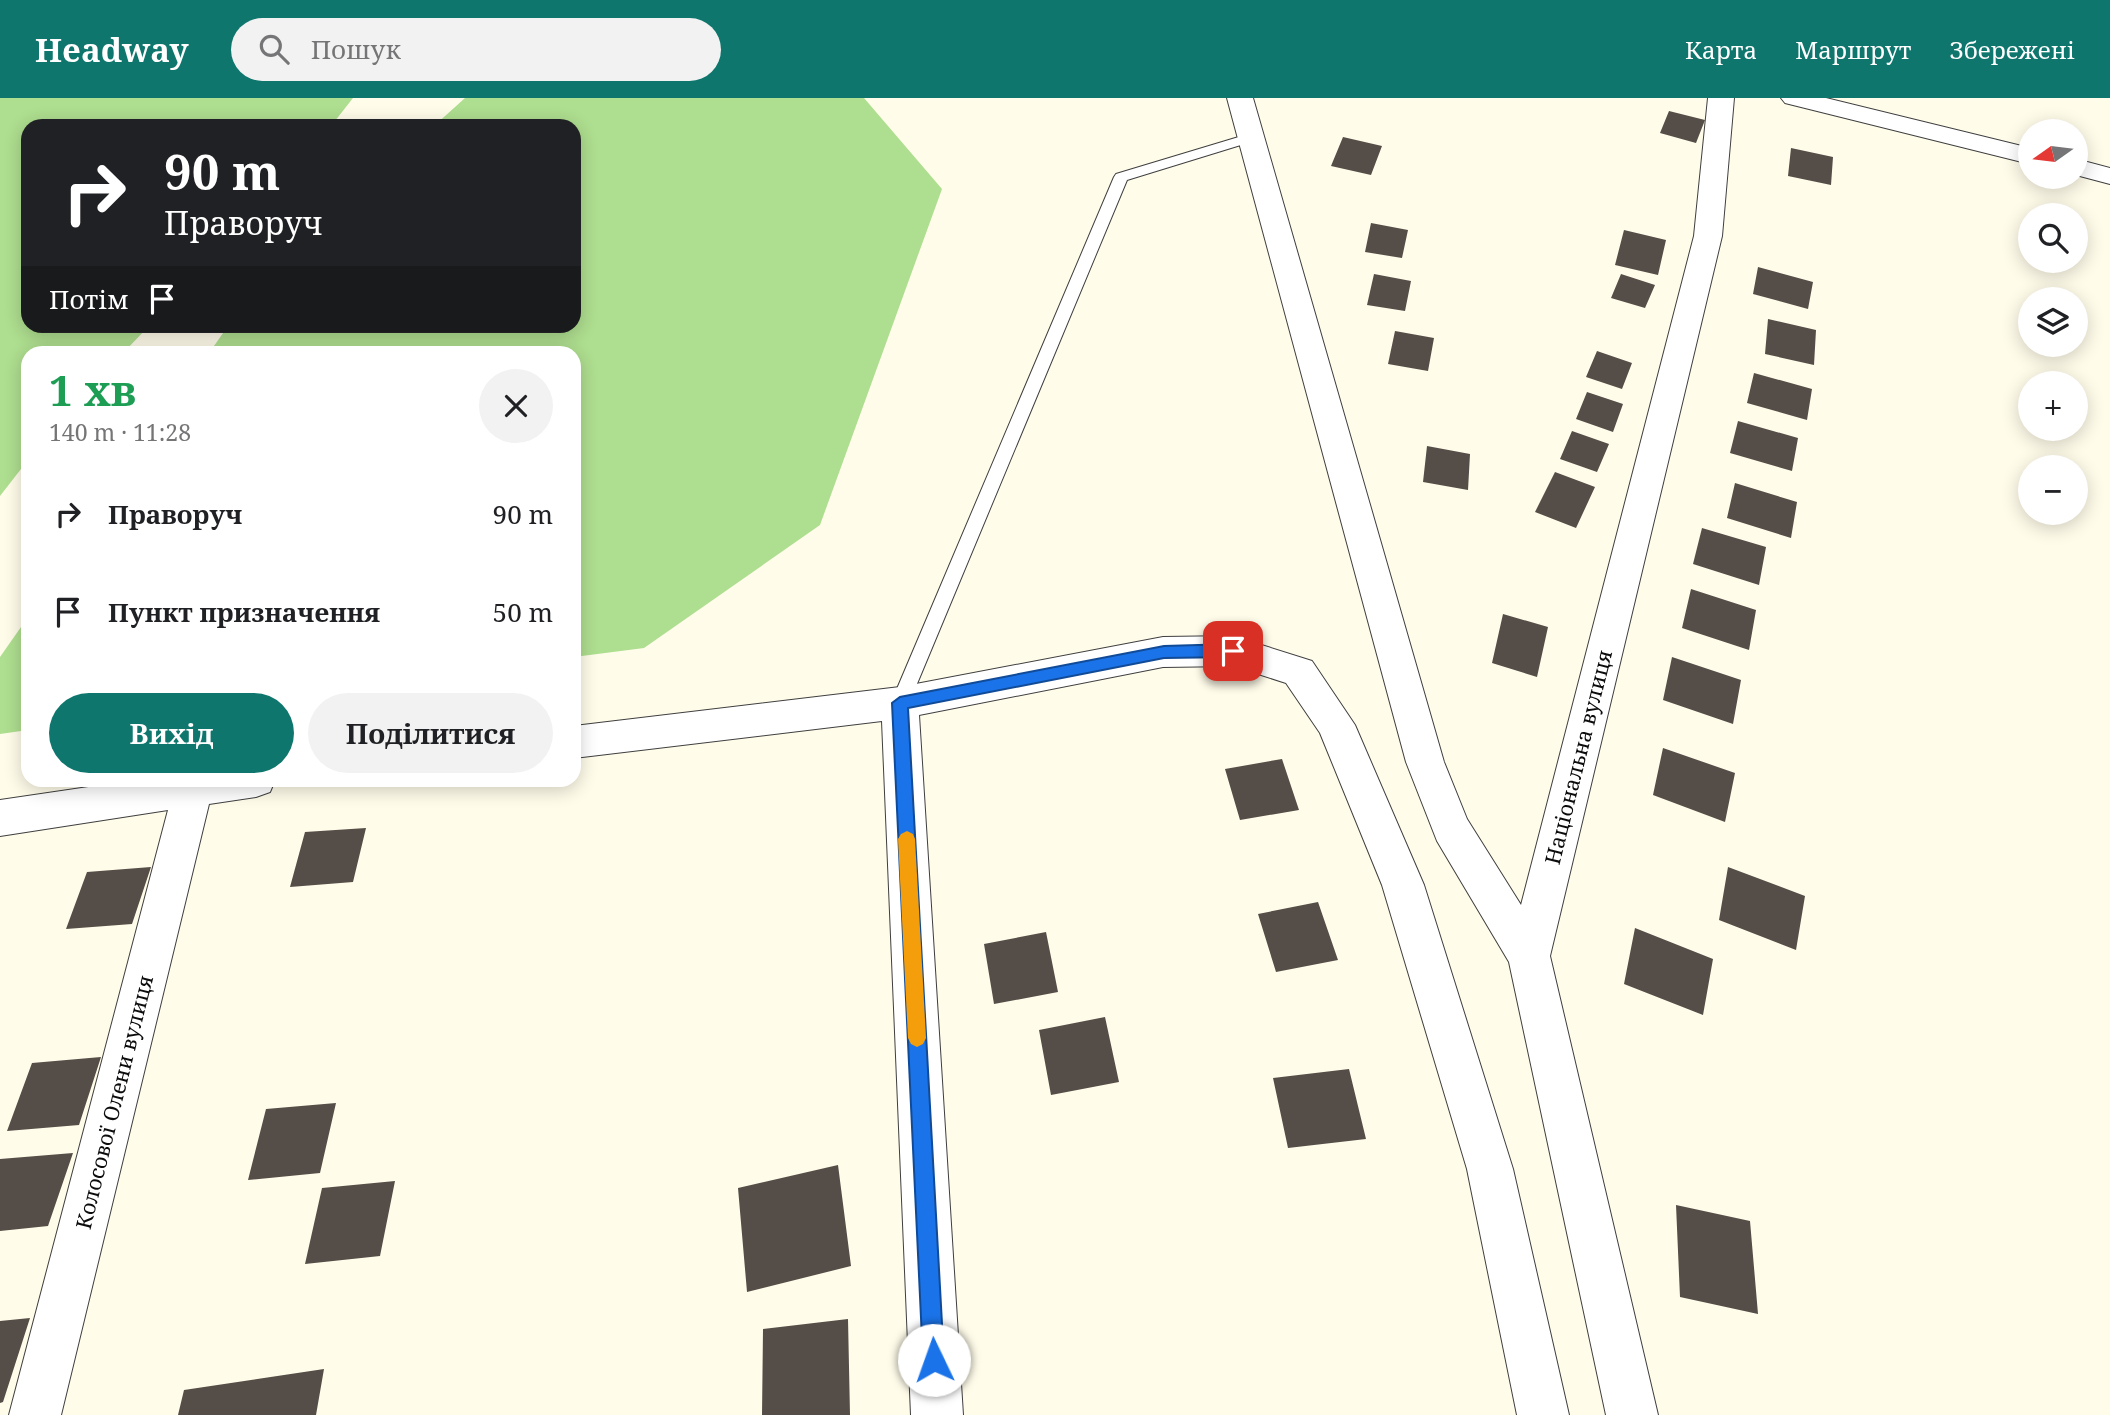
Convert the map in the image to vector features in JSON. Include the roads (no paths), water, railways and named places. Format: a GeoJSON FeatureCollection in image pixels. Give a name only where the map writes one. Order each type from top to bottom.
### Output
{"type":"FeatureCollection","features":[{"type":"Feature","properties":{"kind":"street"},"geometry":{"type":"LineString","coordinates":[[1240,98],[1425,762],[1451,828],[1529,956]]}},
{"type":"Feature","properties":{"kind":"street","name":"Національна вулиця"},"geometry":{"type":"LineString","coordinates":[[1632,1415],[1529,956],[1708,236],[1721,98]]}},
{"type":"Feature","properties":{"kind":"street"},"geometry":{"type":"LineString","coordinates":[[1794,98],[2018,153]]}},
{"type":"Feature","properties":{"kind":"street"},"geometry":{"type":"LineString","coordinates":[[2088,170],[2110,176]]}},
{"type":"Feature","properties":{"kind":"street"},"geometry":{"type":"LineString","coordinates":[[581,741],[900,703],[1164,652],[1233,651],[1299,672],[1336,725],[1404,885],[1490,1169],[1543,1415]]}},
{"type":"Feature","properties":{"kind":"street"},"geometry":{"type":"LineString","coordinates":[[900,703],[936,1415]]}},
{"type":"Feature","properties":{"kind":"street"},"geometry":{"type":"LineString","coordinates":[[0,818],[201,787]]}},
{"type":"Feature","properties":{"kind":"street","name":"Колосової Олени вулиця"},"geometry":{"type":"LineString","coordinates":[[35,1415],[193,788]]}},
{"type":"Feature","properties":{"kind":"lane"},"geometry":{"type":"LineString","coordinates":[[900,703],[1121,177],[1252,137]]}}]}
